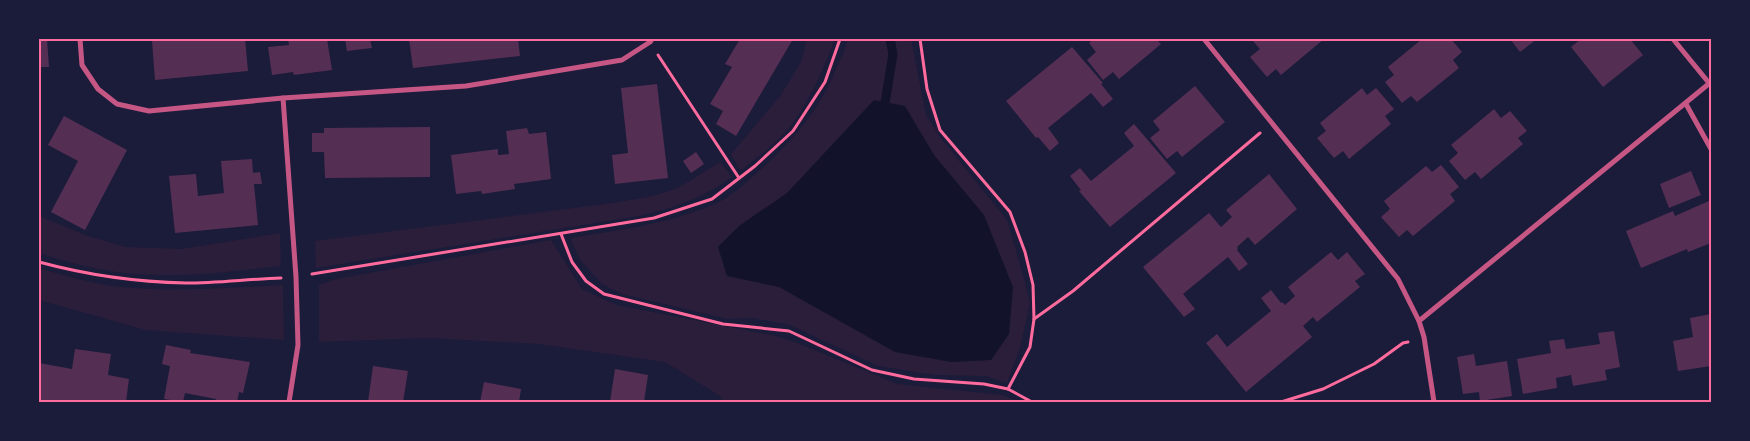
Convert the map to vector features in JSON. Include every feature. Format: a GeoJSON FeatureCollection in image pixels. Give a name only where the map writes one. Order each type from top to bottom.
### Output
{"type":"FeatureCollection","features":[{"type":"Feature","properties":{"kind":"street"},"geometry":{"type":"LineString","coordinates":[[80,39],[82,65],[98,89],[117,104],[149,111],[283,98],[466,86],[622,60],[651,40]]}},
{"type":"Feature","properties":{"kind":"street"},"geometry":{"type":"LineString","coordinates":[[1204,39],[1398,279],[1419,321],[1424,337],[1434,402]]}},
{"type":"Feature","properties":{"kind":"street"},"geometry":{"type":"LineString","coordinates":[[1419,321],[1710,83],[1673,39]]}},
{"type":"Feature","properties":{"kind":"street"},"geometry":{"type":"LineString","coordinates":[[283,98],[296,277],[298,345],[289,402]]}},
{"type":"Feature","properties":{"kind":"street"},"geometry":{"type":"LineString","coordinates":[[1686,104],[1711,149]]}},
{"type":"Feature","properties":{"kind":"path"},"geometry":{"type":"LineString","coordinates":[[39,262],[88,274],[144,281],[187,283],[296,277],[654,218],[712,199],[755,166],[794,131],[825,82],[840,39]]}},
{"type":"Feature","properties":{"kind":"path"},"geometry":{"type":"LineString","coordinates":[[920,39],[927,89],[940,130],[1010,212],[1033,284],[1034,318],[1030,347],[1008,389]]}},
{"type":"Feature","properties":{"kind":"path"},"geometry":{"type":"LineString","coordinates":[[651,40],[739,178]]}},
{"type":"Feature","properties":{"kind":"path"},"geometry":{"type":"LineString","coordinates":[[1034,318],[1073,291],[1272,123]]}},
{"type":"Feature","properties":{"kind":"path"},"geometry":{"type":"LineString","coordinates":[[561,234],[572,262],[586,281],[604,294],[723,324],[789,331],[872,370],[914,379],[984,384],[1008,389],[1032,402]]}},
{"type":"Feature","properties":{"kind":"path"},"geometry":{"type":"LineString","coordinates":[[1281,402],[1323,389],[1374,364],[1403,344],[1424,337]]}},
{"type":"Feature","properties":{"kind":"shaded area"},"geometry":{"type":"Polygon","coordinates":[[[807,39],[835,39],[812,92],[797,117],[779,139],[743,169],[739,169],[731,154],[781,95],[801,62],[807,39]]]}},
{"type":"Feature","properties":{"kind":"shaded area"},"geometry":{"type":"Polygon","coordinates":[[[848,39],[911,39],[926,115],[940,137],[1007,220],[1030,303],[1020,348],[1007,383],[986,376],[935,375],[878,366],[790,325],[752,318],[728,319],[622,294],[602,284],[581,261],[571,241],[572,238],[639,226],[689,214],[713,205],[733,193],[781,150],[811,115],[827,89],[848,39]]]}},
{"type":"Feature","properties":{"kind":"shaded area"},"geometry":{"type":"Polygon","coordinates":[[[874,100],[905,106],[934,155],[984,215],[1013,287],[1009,334],[991,360],[951,362],[895,352],[779,287],[727,276],[718,247],[739,226],[787,193],[874,100]]]}},
{"type":"Feature","properties":{"kind":"shaded area"},"geometry":{"type":"Polygon","coordinates":[[[720,162],[732,177],[699,196],[676,206],[652,213],[316,268],[315,241],[613,203],[653,196],[678,188],[720,162]]]}},
{"type":"Feature","properties":{"kind":"shaded area"},"geometry":{"type":"Polygon","coordinates":[[[39,214],[85,235],[125,247],[182,249],[280,233],[281,266],[190,275],[144,275],[83,266],[39,253],[39,214]]]}},
{"type":"Feature","properties":{"kind":"shaded area"},"geometry":{"type":"Polygon","coordinates":[[[551,240],[582,289],[616,305],[776,336],[897,384],[1002,395],[1020,402],[723,402],[720,396],[665,362],[539,344],[426,338],[319,342],[319,285],[336,279],[551,240]]]}},
{"type":"Feature","properties":{"kind":"shaded area"},"geometry":{"type":"Polygon","coordinates":[[[39,268],[69,277],[121,287],[202,289],[283,285],[284,340],[146,330],[39,300],[39,268]]]}},
{"type":"Feature","properties":{"kind":"building"},"geometry":{"type":"Polygon","coordinates":[[[39,39],[47,39],[49,67],[39,67],[39,39]]]}},
{"type":"Feature","properties":{"kind":"building"},"geometry":{"type":"Polygon","coordinates":[[[172,39],[245,39],[248,71],[155,80],[152,41],[172,39]]]}},
{"type":"Feature","properties":{"kind":"building"},"geometry":{"type":"Polygon","coordinates":[[[288,39],[327,39],[332,70],[294,75],[293,72],[272,75],[268,47],[289,45],[288,39]]]}},
{"type":"Feature","properties":{"kind":"building"},"geometry":{"type":"Polygon","coordinates":[[[345,39],[370,39],[372,48],[347,51],[345,39]]]}},
{"type":"Feature","properties":{"kind":"building"},"geometry":{"type":"Polygon","coordinates":[[[409,39],[518,39],[520,56],[413,68],[409,39]]]}},
{"type":"Feature","properties":{"kind":"building"},"geometry":{"type":"Polygon","coordinates":[[[740,39],[793,39],[736,136],[716,124],[723,111],[710,104],[732,67],[725,64],[740,39]]]}},
{"type":"Feature","properties":{"kind":"building"},"geometry":{"type":"Polygon","coordinates":[[[1094,39],[1156,39],[1161,44],[1119,79],[1113,72],[1103,80],[1087,60],[1096,52],[1089,43],[1094,39]]]}},
{"type":"Feature","properties":{"kind":"building"},"geometry":{"type":"Polygon","coordinates":[[[1253,39],[1324,39],[1281,75],[1276,69],[1267,77],[1250,57],[1260,49],[1253,39]]]}},
{"type":"Feature","properties":{"kind":"building"},"geometry":{"type":"Polygon","coordinates":[[[1422,39],[1451,39],[1462,52],[1453,60],[1459,68],[1417,102],[1411,96],[1402,103],[1385,82],[1394,75],[1388,67],[1422,39]]]}},
{"type":"Feature","properties":{"kind":"building"},"geometry":{"type":"Polygon","coordinates":[[[1510,39],[1537,39],[1520,52],[1510,39]]]}},
{"type":"Feature","properties":{"kind":"building"},"geometry":{"type":"Polygon","coordinates":[[[1581,39],[1630,39],[1643,55],[1603,87],[1571,47],[1581,39]]]}},
{"type":"Feature","properties":{"kind":"building"},"geometry":{"type":"Polygon","coordinates":[[[1072,47],[1103,83],[1101,84],[1113,99],[1103,107],[1091,93],[1048,128],[1059,143],[1050,151],[1038,137],[1036,138],[1006,101],[1072,47]]]}},
{"type":"Feature","properties":{"kind":"building"},"geometry":{"type":"Polygon","coordinates":[[[657,84],[668,178],[615,184],[612,155],[628,153],[621,88],[657,84]]]}},
{"type":"Feature","properties":{"kind":"building"},"geometry":{"type":"Polygon","coordinates":[[[1195,86],[1225,122],[1182,157],[1177,151],[1167,159],[1150,138],[1160,130],[1153,121],[1195,86]]]}},
{"type":"Feature","properties":{"kind":"building"},"geometry":{"type":"Polygon","coordinates":[[[1362,88],[1367,95],[1376,88],[1394,109],[1385,116],[1391,124],[1349,159],[1343,151],[1334,158],[1317,138],[1326,131],[1320,123],[1362,88]]]}},
{"type":"Feature","properties":{"kind":"building"},"geometry":{"type":"Polygon","coordinates":[[[1494,109],[1501,118],[1510,111],[1527,131],[1518,138],[1523,144],[1481,179],[1475,172],[1465,180],[1449,161],[1458,153],[1451,145],[1494,109]]]}},
{"type":"Feature","properties":{"kind":"building"},"geometry":{"type":"Polygon","coordinates":[[[64,116],[127,150],[85,230],[51,212],[78,161],[48,145],[64,116]]]}},
{"type":"Feature","properties":{"kind":"building"},"geometry":{"type":"Polygon","coordinates":[[[1134,124],[1176,173],[1110,227],[1079,191],[1081,190],[1070,176],[1080,168],[1091,181],[1134,146],[1124,133],[1134,124]]]}},
{"type":"Feature","properties":{"kind":"building"},"geometry":{"type":"Polygon","coordinates":[[[430,127],[430,177],[325,178],[324,152],[312,152],[312,133],[324,133],[324,128],[430,127]]]}},
{"type":"Feature","properties":{"kind":"building"},"geometry":{"type":"Polygon","coordinates":[[[527,128],[529,134],[546,132],[551,179],[514,184],[515,189],[482,194],[481,191],[456,194],[451,155],[498,149],[498,155],[509,154],[506,131],[527,128]]]}},
{"type":"Feature","properties":{"kind":"building"},"geometry":{"type":"Polygon","coordinates":[[[696,152],[704,164],[691,173],[683,161],[696,152]]]}},
{"type":"Feature","properties":{"kind":"building"},"geometry":{"type":"Polygon","coordinates":[[[252,159],[253,173],[260,172],[262,184],[254,184],[258,225],[175,233],[169,176],[196,174],[198,196],[224,193],[221,161],[252,159]]]}},
{"type":"Feature","properties":{"kind":"building"},"geometry":{"type":"Polygon","coordinates":[[[1441,165],[1459,187],[1450,194],[1455,201],[1413,236],[1407,230],[1399,237],[1381,217],[1390,209],[1384,201],[1426,166],[1432,172],[1441,165]]]}},
{"type":"Feature","properties":{"kind":"building"},"geometry":{"type":"Polygon","coordinates":[[[1691,171],[1701,195],[1669,208],[1660,184],[1691,171]]]}},
{"type":"Feature","properties":{"kind":"building"},"geometry":{"type":"Polygon","coordinates":[[[1269,174],[1297,209],[1255,245],[1248,237],[1237,247],[1237,250],[1248,264],[1239,271],[1228,257],[1183,294],[1195,309],[1184,317],[1143,267],[1209,213],[1221,227],[1232,217],[1226,210],[1269,174]]]}},
{"type":"Feature","properties":{"kind":"building"},"geometry":{"type":"Polygon","coordinates":[[[1711,200],[1711,243],[1688,252],[1687,249],[1641,268],[1626,231],[1673,211],[1675,216],[1711,200]]]}},
{"type":"Feature","properties":{"kind":"building"},"geometry":{"type":"Polygon","coordinates":[[[1331,252],[1338,260],[1347,252],[1365,274],[1355,281],[1360,287],[1317,322],[1313,317],[1303,326],[1312,337],[1246,392],[1206,343],[1217,334],[1227,347],[1271,311],[1261,298],[1271,290],[1281,303],[1285,305],[1295,296],[1288,287],[1331,252]]]}},
{"type":"Feature","properties":{"kind":"building"},"geometry":{"type":"Polygon","coordinates":[[[1711,314],[1711,366],[1678,371],[1673,341],[1693,337],[1690,318],[1711,314]]]}},
{"type":"Feature","properties":{"kind":"building"},"geometry":{"type":"Polygon","coordinates":[[[1614,331],[1620,367],[1605,370],[1607,380],[1573,386],[1571,375],[1556,378],[1557,388],[1523,394],[1517,359],[1551,353],[1549,341],[1564,339],[1566,349],[1600,344],[1598,333],[1614,331]]]}},
{"type":"Feature","properties":{"kind":"building"},"geometry":{"type":"Polygon","coordinates":[[[166,345],[191,350],[190,353],[250,362],[243,393],[239,392],[237,402],[215,402],[216,399],[185,393],[183,402],[164,399],[170,366],[162,364],[166,345]]]}},
{"type":"Feature","properties":{"kind":"building"},"geometry":{"type":"Polygon","coordinates":[[[75,349],[111,354],[108,375],[129,379],[126,402],[51,402],[39,400],[39,363],[72,369],[75,349]]]}},
{"type":"Feature","properties":{"kind":"building"},"geometry":{"type":"Polygon","coordinates":[[[1474,354],[1476,366],[1507,361],[1512,396],[1480,401],[1479,392],[1463,394],[1457,357],[1474,354]]]}},
{"type":"Feature","properties":{"kind":"building"},"geometry":{"type":"Polygon","coordinates":[[[373,366],[408,371],[403,402],[368,402],[373,366]]]}},
{"type":"Feature","properties":{"kind":"building"},"geometry":{"type":"Polygon","coordinates":[[[615,369],[648,375],[644,402],[610,402],[615,369]]]}},
{"type":"Feature","properties":{"kind":"building"},"geometry":{"type":"Polygon","coordinates":[[[484,382],[521,389],[519,402],[480,402],[484,382]]]}},
{"type":"Feature","properties":{"kind":"waterway"},"geometry":{"type":"LineString","coordinates":[[885,103],[893,54],[890,39]]}}]}
